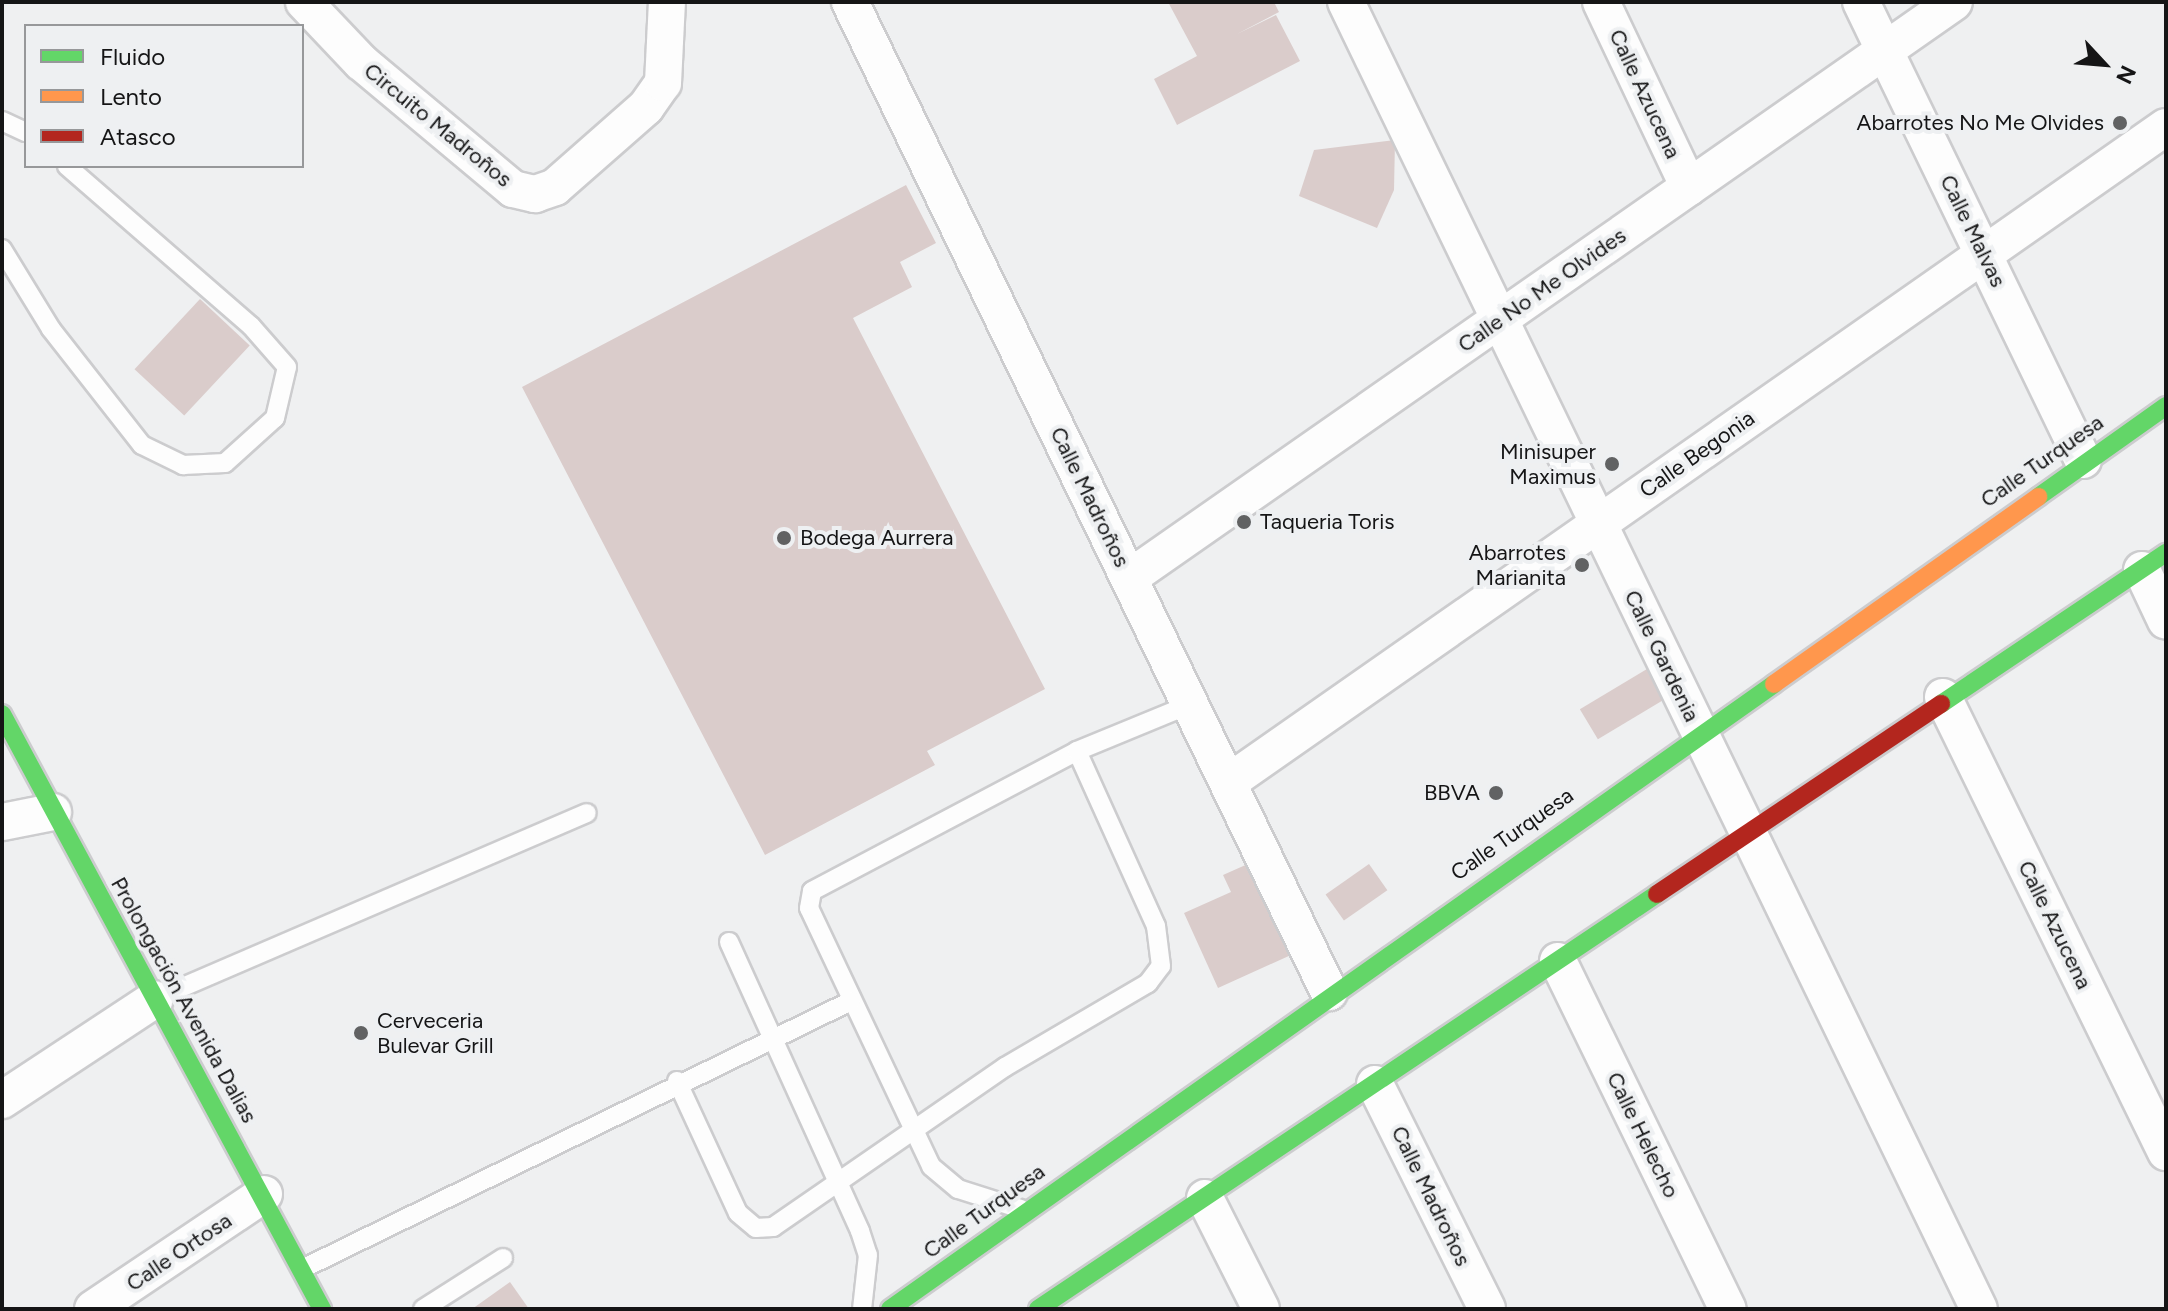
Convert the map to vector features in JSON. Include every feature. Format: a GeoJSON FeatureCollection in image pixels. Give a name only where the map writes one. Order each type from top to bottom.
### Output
{"type":"FeatureCollection","features":[{"type":"Feature","properties":{"kind":"main road","name":"Calle Turquesa"},"geometry":{"type":"LineString","coordinates":[[890,1309],[1329,992],[2083,460],[2166,406]]}},
{"type":"Feature","properties":{"kind":"main road"},"geometry":{"type":"LineString","coordinates":[[1042,1308],[1745,836],[1943,697],[2154,562]]}},
{"type":"Feature","properties":{"kind":"main road","name":"Prolongación Avenida Dalias"},"geometry":{"type":"LineString","coordinates":[[2,714],[264,1194],[322,1309]]}},
{"type":"Feature","properties":{"kind":"street","name":"Circuito Madroños"},"geometry":{"type":"LineString","coordinates":[[304,2],[361,62],[501,179],[535,194],[566,177],[663,83],[667,2]]}},
{"type":"Feature","properties":{"kind":"street","name":"Calle Madroños"},"geometry":{"type":"LineString","coordinates":[[850,2],[1329,992]]}},
{"type":"Feature","properties":{"kind":"street","name":"Calle Gardenia"},"geometry":{"type":"LineString","coordinates":[[1346,2],[1599,523],[1745,836],[1979,1309]]}},
{"type":"Feature","properties":{"kind":"street","name":"Calle Azucena"},"geometry":{"type":"LineString","coordinates":[[1601,2],[1689,187]]}},
{"type":"Feature","properties":{"kind":"street","name":"Calle Malvas"},"geometry":{"type":"LineString","coordinates":[[1861,2],[2083,460]]}},
{"type":"Feature","properties":{"kind":"street","name":"Calle No Me Olvides"},"geometry":{"type":"LineString","coordinates":[[1129,578],[1954,2]]}},
{"type":"Feature","properties":{"kind":"street","name":"Calle Begonia"},"geometry":{"type":"LineString","coordinates":[[1229,782],[2166,127]]}},
{"type":"Feature","properties":{"kind":"street"},"geometry":{"type":"LineString","coordinates":[[2154,562],[2166,621]]}},
{"type":"Feature","properties":{"kind":"street","name":"Calle Azucena"},"geometry":{"type":"LineString","coordinates":[[1943,697],[2166,1152]]}},
{"type":"Feature","properties":{"kind":"street"},"geometry":{"type":"LineString","coordinates":[[2,822],[53,812]]}},
{"type":"Feature","properties":{"kind":"street","name":"Calle Helecho"},"geometry":{"type":"LineString","coordinates":[[1558,961],[1728,1309]]}},
{"type":"Feature","properties":{"kind":"street"},"geometry":{"type":"LineString","coordinates":[[2,1100],[155,999]]}},
{"type":"Feature","properties":{"kind":"street","name":"Calle Madroños"},"geometry":{"type":"LineString","coordinates":[[1375,1084],[1487,1309]]}},
{"type":"Feature","properties":{"kind":"street","name":"Calle Ortosa"},"geometry":{"type":"LineString","coordinates":[[93,1309],[264,1194]]}},
{"type":"Feature","properties":{"kind":"street"},"geometry":{"type":"LineString","coordinates":[[1205,1198],[1261,1309]]}},
{"type":"Feature","properties":{"kind":"lane"},"geometry":{"type":"LineString","coordinates":[[2,121],[24,131]]}},
{"type":"Feature","properties":{"kind":"lane"},"geometry":{"type":"LineString","coordinates":[[2,249],[51,329],[142,445],[183,465],[225,463],[275,418],[287,367],[251,326],[69,168]]}},
{"type":"Feature","properties":{"kind":"lane"},"geometry":{"type":"LineString","coordinates":[[1027,1211],[958,1189],[931,1166],[919,1133],[851,1001],[809,908],[818,882],[1077,751],[1191,704]]}},
{"type":"Feature","properties":{"kind":"lane"},"geometry":{"type":"LineString","coordinates":[[677,1081],[738,1213],[756,1228],[773,1227],[919,1133],[1005,1067],[1148,983],[1161,966],[1156,926],[1077,751]]}},
{"type":"Feature","properties":{"kind":"lane"},"geometry":{"type":"LineString","coordinates":[[155,999],[587,813]]}},
{"type":"Feature","properties":{"kind":"lane"},"geometry":{"type":"LineString","coordinates":[[729,942],[868,1255],[862,1309]]}},
{"type":"Feature","properties":{"kind":"lane"},"geometry":{"type":"LineString","coordinates":[[302,1269],[677,1081],[851,1001]]}},
{"type":"Feature","properties":{"kind":"lane"},"geometry":{"type":"LineString","coordinates":[[423,1309],[503,1258]]}},
{"type":"Feature","properties":{"kind":"building"},"geometry":{"type":"Polygon","coordinates":[[[1168,2],[1274,2],[1279,12],[1237,34],[1276,15],[1300,61],[1177,125],[1154,79],[1197,56],[1168,2]]]}},
{"type":"Feature","properties":{"kind":"building"},"geometry":{"type":"Polygon","coordinates":[[[1395,140],[1394,190],[1377,228],[1299,196],[1314,150],[1395,140]]]}},
{"type":"Feature","properties":{"kind":"building","name":"Bodega Aurrera"},"geometry":{"type":"Polygon","coordinates":[[[906,185],[936,243],[900,262],[912,287],[853,318],[1045,689],[927,751],[935,765],[765,855],[522,387],[906,185]]]}},
{"type":"Feature","properties":{"kind":"building"},"geometry":{"type":"Polygon","coordinates":[[[200,299],[250,345],[184,416],[135,369],[200,299]]]}},
{"type":"Feature","properties":{"kind":"building"},"geometry":{"type":"Polygon","coordinates":[[[1657,663],[1675,693],[1598,739],[1580,709],[1657,663]]]}},
{"type":"Feature","properties":{"kind":"building"},"geometry":{"type":"Polygon","coordinates":[[[1250,863],[1291,955],[1218,988],[1184,913],[1231,892],[1223,875],[1250,863]]]}},
{"type":"Feature","properties":{"kind":"building"},"geometry":{"type":"Polygon","coordinates":[[[1369,864],[1387,890],[1344,921],[1326,894],[1369,864]]]}},
{"type":"Feature","properties":{"kind":"building"},"geometry":{"type":"Polygon","coordinates":[[[510,1282],[529,1309],[472,1309],[510,1282]]]}},
{"type":"Feature","properties":{"kind":"traffic: fast"},"geometry":{"type":"LineString","coordinates":[[2038,497],[2166,406]]}},
{"type":"Feature","properties":{"kind":"traffic: fast"},"geometry":{"type":"LineString","coordinates":[[1941,704],[2166,553]]}},
{"type":"Feature","properties":{"kind":"traffic: fast"},"geometry":{"type":"LineString","coordinates":[[890,1309],[1774,684]]}},
{"type":"Feature","properties":{"kind":"traffic: fast"},"geometry":{"type":"LineString","coordinates":[[2,714],[322,1309]]}},
{"type":"Feature","properties":{"kind":"traffic: fast"},"geometry":{"type":"LineString","coordinates":[[1038,1309],[1657,894]]}},
{"type":"Feature","properties":{"kind":"traffic: slow"},"geometry":{"type":"LineString","coordinates":[[1774,684],[2038,497]]}},
{"type":"Feature","properties":{"kind":"traffic: jam"},"geometry":{"type":"LineString","coordinates":[[1657,894],[1941,704]]}},
{"type":"Feature","properties":{"kind":"place","name":"Abarrotes No Me Olvides"},"geometry":{"type":"Point","coordinates":[2120,123]}},
{"type":"Feature","properties":{"kind":"place","name":"Minisuper Maximus"},"geometry":{"type":"Point","coordinates":[1612,464]}},
{"type":"Feature","properties":{"kind":"place","name":"Taqueria Toris"},"geometry":{"type":"Point","coordinates":[1244,522]}},
{"type":"Feature","properties":{"kind":"place","name":"Bodega Aurrera"},"geometry":{"type":"Point","coordinates":[784,538]}},
{"type":"Feature","properties":{"kind":"place","name":"Abarrotes Marianita"},"geometry":{"type":"Point","coordinates":[1582,565]}},
{"type":"Feature","properties":{"kind":"place","name":"BBVA"},"geometry":{"type":"Point","coordinates":[1496,793]}},
{"type":"Feature","properties":{"kind":"place","name":"Cerveceria Bulevar Grill"},"geometry":{"type":"Point","coordinates":[361,1033]}}]}
